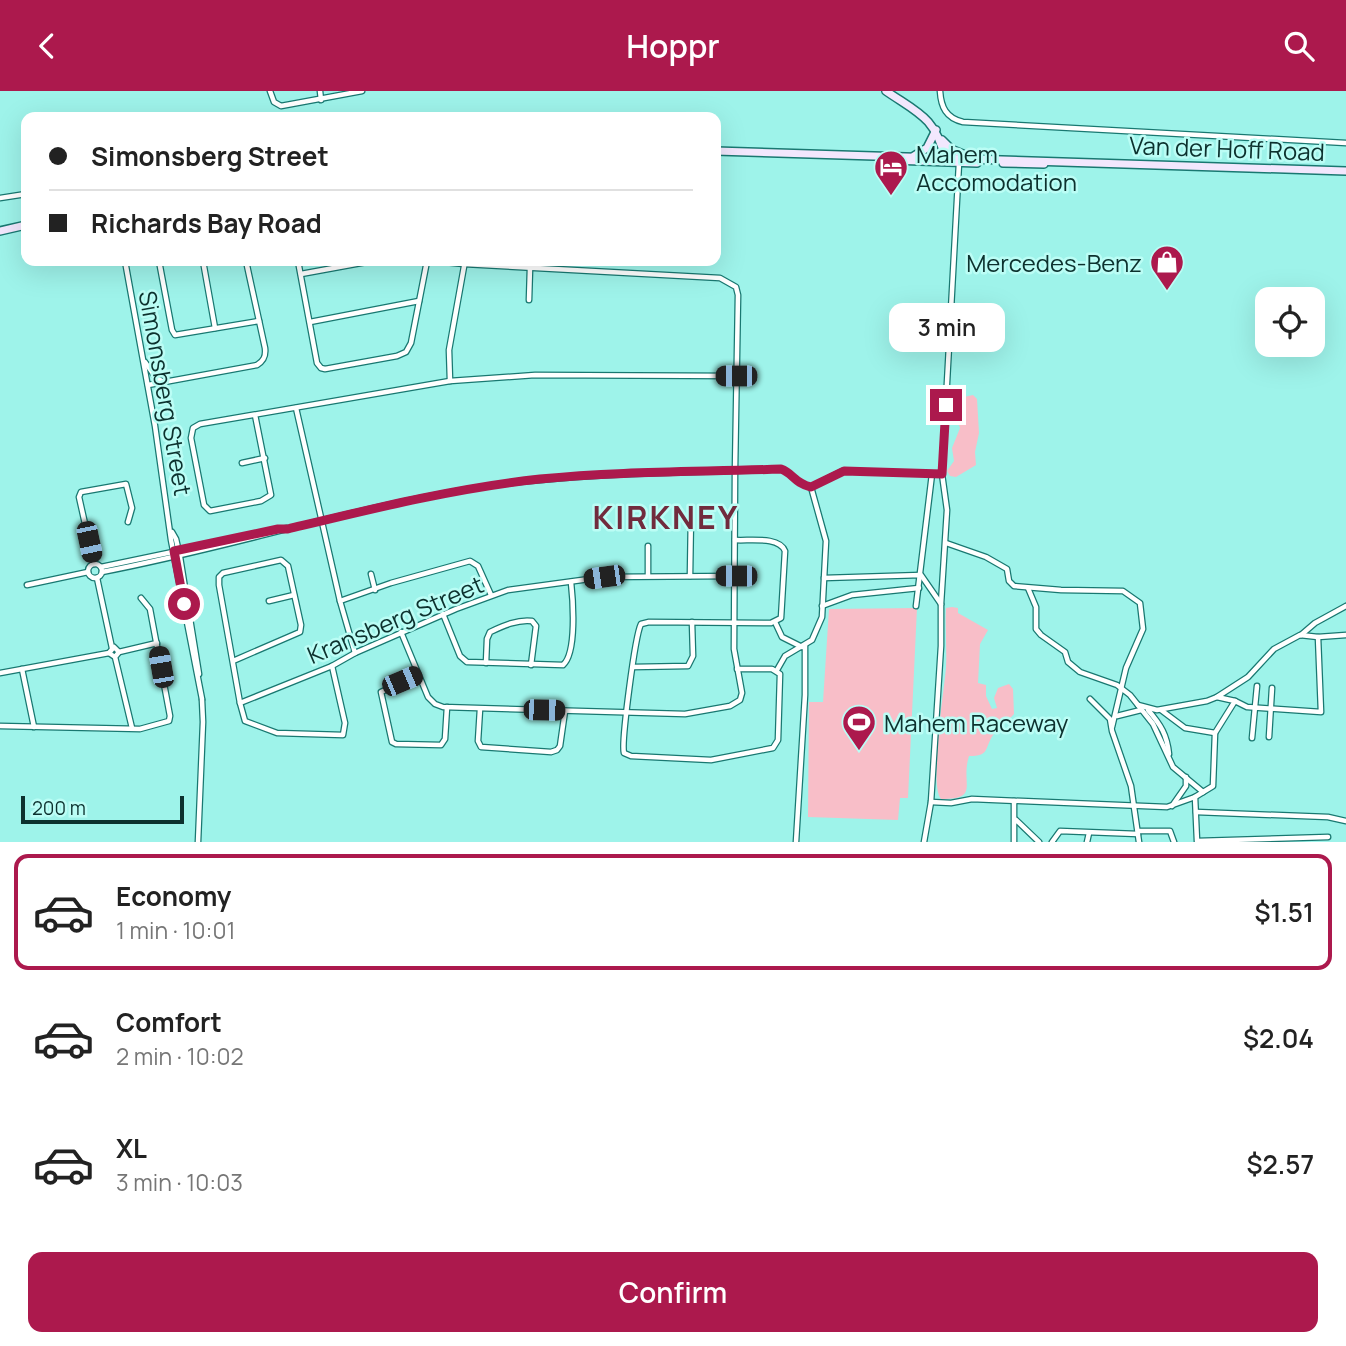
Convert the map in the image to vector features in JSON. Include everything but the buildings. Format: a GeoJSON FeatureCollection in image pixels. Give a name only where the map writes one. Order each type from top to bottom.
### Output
{"type":"FeatureCollection","features":[{"type":"Feature","properties":{"kind":"main road"},"geometry":{"type":"LineString","coordinates":[[886,91],[922,115],[957,153],[986,158]]}},
{"type":"Feature","properties":{"kind":"main road"},"geometry":{"type":"LineString","coordinates":[[914,156],[927,148],[937,133]]}},
{"type":"Feature","properties":{"kind":"main road"},"geometry":{"type":"LineString","coordinates":[[937,133],[945,159]]}},
{"type":"Feature","properties":{"kind":"main road","name":"Van der Hoff Road"},"geometry":{"type":"LineString","coordinates":[[721,152],[914,156],[959,162],[1067,165],[1106,163]]}},
{"type":"Feature","properties":{"kind":"main road","name":"Van der Hoff Road"},"geometry":{"type":"LineString","coordinates":[[721,152],[1346,170]]}},
{"type":"Feature","properties":{"kind":"main road"},"geometry":{"type":"LineString","coordinates":[[0,233],[21,229]]}},
{"type":"Feature","properties":{"kind":"street"},"geometry":{"type":"LineString","coordinates":[[270,91],[274,102],[281,106],[362,91]]}},
{"type":"Feature","properties":{"kind":"street"},"geometry":{"type":"LineString","coordinates":[[320,91],[321,100]]}},
{"type":"Feature","properties":{"kind":"street"},"geometry":{"type":"LineString","coordinates":[[940,91],[941,104],[946,113],[963,122],[1346,142]]}},
{"type":"Feature","properties":{"kind":"street"},"geometry":{"type":"LineString","coordinates":[[924,842],[931,802],[941,646],[947,509],[942,474],[959,162]]}},
{"type":"Feature","properties":{"kind":"street"},"geometry":{"type":"LineString","coordinates":[[0,198],[21,195]]}},
{"type":"Feature","properties":{"kind":"street","name":"Simonsberg Street"},"geometry":{"type":"LineString","coordinates":[[126,266],[202,699],[204,716],[198,842]]}},
{"type":"Feature","properties":{"kind":"street"},"geometry":{"type":"LineString","coordinates":[[160,266],[173,333],[183,335],[260,321]]}},
{"type":"Feature","properties":{"kind":"street"},"geometry":{"type":"LineString","coordinates":[[204,266],[215,328]]}},
{"type":"Feature","properties":{"kind":"street"},"geometry":{"type":"LineString","coordinates":[[148,385],[260,363],[265,353],[247,266]]}},
{"type":"Feature","properties":{"kind":"street"},"geometry":{"type":"LineString","coordinates":[[299,266],[317,363],[323,369],[397,356],[406,352],[411,344],[426,266]]}},
{"type":"Feature","properties":{"kind":"street"},"geometry":{"type":"LineString","coordinates":[[301,274],[345,266]]}},
{"type":"Feature","properties":{"kind":"street"},"geometry":{"type":"LineString","coordinates":[[450,381],[449,351],[464,266]]}},
{"type":"Feature","properties":{"kind":"street"},"geometry":{"type":"LineString","coordinates":[[401,632],[432,702],[447,708],[697,713],[730,706],[740,700],[742,690],[734,649],[736,287],[720,278],[504,266]]}},
{"type":"Feature","properties":{"kind":"street"},"geometry":{"type":"LineString","coordinates":[[529,300],[530,268]]}},
{"type":"Feature","properties":{"kind":"street"},"geometry":{"type":"LineString","coordinates":[[310,322],[419,301]]}},
{"type":"Feature","properties":{"kind":"street"},"geometry":{"type":"LineString","coordinates":[[142,355],[156,377],[164,382]]}},
{"type":"Feature","properties":{"kind":"street"},"geometry":{"type":"LineString","coordinates":[[255,415],[270,497],[215,511],[206,509],[191,438],[192,428],[200,424],[450,381],[535,375],[736,376]]}},
{"type":"Feature","properties":{"kind":"street"},"geometry":{"type":"LineString","coordinates":[[296,408],[340,601],[355,653]]}},
{"type":"Feature","properties":{"kind":"street"},"geometry":{"type":"LineString","coordinates":[[242,463],[265,458]]}},
{"type":"Feature","properties":{"kind":"street"},"geometry":{"type":"LineString","coordinates":[[101,570],[178,557],[321,521],[454,492],[539,479],[616,473],[781,469],[786,470],[797,482],[811,487],[844,471],[942,474]]}},
{"type":"Feature","properties":{"kind":"street"},"geometry":{"type":"LineString","coordinates":[[916,606],[932,474]]}},
{"type":"Feature","properties":{"kind":"street"},"geometry":{"type":"LineString","coordinates":[[101,570],[94,564],[79,497],[81,492],[126,484],[132,508],[128,522]]}},
{"type":"Feature","properties":{"kind":"street"},"geometry":{"type":"LineString","coordinates":[[785,656],[812,640],[820,624],[826,541],[811,487]]}},
{"type":"Feature","properties":{"kind":"street"},"geometry":{"type":"LineString","coordinates":[[690,576],[691,514]]}},
{"type":"Feature","properties":{"kind":"street"},"geometry":{"type":"LineString","coordinates":[[132,728],[111,650],[97,577],[101,570],[176,550],[288,529]]}},
{"type":"Feature","properties":{"kind":"street"},"geometry":{"type":"LineString","coordinates":[[735,540],[776,542],[784,548],[781,618],[775,622],[642,623],[638,628],[622,749],[628,756],[711,760],[770,749],[778,740],[780,674],[776,671],[737,669]]}},
{"type":"Feature","properties":{"kind":"street"},"geometry":{"type":"LineString","coordinates":[[946,543],[986,557],[1007,569],[1012,585],[1028,588],[1123,591],[1138,600],[1143,629],[1130,655],[1112,727]]}},
{"type":"Feature","properties":{"kind":"street"},"geometry":{"type":"LineString","coordinates":[[648,546],[648,576]]}},
{"type":"Feature","properties":{"kind":"street"},"geometry":{"type":"LineString","coordinates":[[233,661],[299,633],[301,625],[295,595],[288,565],[284,561],[220,575],[218,582],[240,703],[245,721],[283,733],[342,735],[346,729],[332,666]]}},
{"type":"Feature","properties":{"kind":"street"},"geometry":{"type":"LineString","coordinates":[[340,601],[470,561],[478,566],[491,595]]}},
{"type":"Feature","properties":{"kind":"street"},"geometry":{"type":"LineString","coordinates":[[27,585],[88,572],[94,564]]}},
{"type":"Feature","properties":{"kind":"street"},"geometry":{"type":"LineString","coordinates":[[88,572],[97,577]]}},
{"type":"Feature","properties":{"kind":"street"},"geometry":{"type":"LineString","coordinates":[[371,574],[375,590]]}},
{"type":"Feature","properties":{"kind":"street"},"geometry":{"type":"LineString","coordinates":[[824,578],[921,575]]}},
{"type":"Feature","properties":{"kind":"street"},"geometry":{"type":"LineString","coordinates":[[921,575],[941,604]]}},
{"type":"Feature","properties":{"kind":"street","name":"Kransberg Street"},"geometry":{"type":"LineString","coordinates":[[240,703],[332,666],[443,614],[508,590],[604,577],[736,576]]}},
{"type":"Feature","properties":{"kind":"street"},"geometry":{"type":"LineString","coordinates":[[443,614],[463,660],[560,665],[566,663],[573,616],[570,582]]}},
{"type":"Feature","properties":{"kind":"street"},"geometry":{"type":"LineString","coordinates":[[822,606],[852,595],[919,588]]}},
{"type":"Feature","properties":{"kind":"street"},"geometry":{"type":"LineString","coordinates":[[1028,588],[1036,607],[1036,629],[1041,635],[1065,652],[1068,662],[1080,672],[1122,688],[1145,710],[1157,730],[1171,765],[1203,792]]}},
{"type":"Feature","properties":{"kind":"street"},"geometry":{"type":"LineString","coordinates":[[269,601],[295,595]]}},
{"type":"Feature","properties":{"kind":"street"},"geometry":{"type":"LineString","coordinates":[[0,726],[146,728],[167,723],[170,719],[150,608],[141,598]]}},
{"type":"Feature","properties":{"kind":"street"},"geometry":{"type":"LineString","coordinates":[[1116,716],[1217,697],[1248,677],[1274,649],[1346,606]]}},
{"type":"Feature","properties":{"kind":"street"},"geometry":{"type":"LineString","coordinates":[[486,663],[490,632],[526,620],[532,621],[536,626],[531,665]]}},
{"type":"Feature","properties":{"kind":"street"},"geometry":{"type":"LineString","coordinates":[[633,667],[688,666],[692,656],[692,622]]}},
{"type":"Feature","properties":{"kind":"street"},"geometry":{"type":"LineString","coordinates":[[775,622],[785,639],[785,656],[776,671]]}},
{"type":"Feature","properties":{"kind":"street"},"geometry":{"type":"LineString","coordinates":[[1300,635],[1346,635]]}},
{"type":"Feature","properties":{"kind":"street"},"geometry":{"type":"LineString","coordinates":[[1217,697],[1254,708],[1319,713],[1322,711],[1318,637]]}},
{"type":"Feature","properties":{"kind":"street"},"geometry":{"type":"LineString","coordinates":[[785,639],[804,646]]}},
{"type":"Feature","properties":{"kind":"street"},"geometry":{"type":"LineString","coordinates":[[115,657],[119,652],[157,643]]}},
{"type":"Feature","properties":{"kind":"street"},"geometry":{"type":"LineString","coordinates":[[796,842],[805,695],[804,646]]}},
{"type":"Feature","properties":{"kind":"street"},"geometry":{"type":"LineString","coordinates":[[0,673],[116,648],[119,652]]}},
{"type":"Feature","properties":{"kind":"street"},"geometry":{"type":"LineString","coordinates":[[22,669],[34,727]]}},
{"type":"Feature","properties":{"kind":"street"},"geometry":{"type":"LineString","coordinates":[[418,674],[381,692],[392,741],[396,744],[441,745],[445,736],[447,708]]}},
{"type":"Feature","properties":{"kind":"street"},"geometry":{"type":"LineString","coordinates":[[1252,738],[1257,686]]}},
{"type":"Feature","properties":{"kind":"street"},"geometry":{"type":"LineString","coordinates":[[1269,737],[1272,688]]}},
{"type":"Feature","properties":{"kind":"street"},"geometry":{"type":"LineString","coordinates":[[1090,699],[1108,716],[1112,727],[1130,781],[1139,842]]}},
{"type":"Feature","properties":{"kind":"street"},"geometry":{"type":"LineString","coordinates":[[931,802],[951,803],[972,799],[1171,807],[1213,786],[1215,733],[1235,701]]}},
{"type":"Feature","properties":{"kind":"street"},"geometry":{"type":"LineString","coordinates":[[480,709],[478,741],[481,747],[551,752],[560,746],[565,711]]}},
{"type":"Feature","properties":{"kind":"street"},"geometry":{"type":"LineString","coordinates":[[1160,709],[1185,728],[1215,733]]}},
{"type":"Feature","properties":{"kind":"street"},"geometry":{"type":"LineString","coordinates":[[1171,807],[1186,786],[1186,777]]}},
{"type":"Feature","properties":{"kind":"street"},"geometry":{"type":"LineString","coordinates":[[1195,797],[1197,841],[1328,837]]}},
{"type":"Feature","properties":{"kind":"street"},"geometry":{"type":"LineString","coordinates":[[1014,801],[1014,842]]}},
{"type":"Feature","properties":{"kind":"street"},"geometry":{"type":"LineString","coordinates":[[1196,812],[1328,817],[1346,821]]}},
{"type":"Feature","properties":{"kind":"street"},"geometry":{"type":"LineString","coordinates":[[1016,820],[1039,842]]}},
{"type":"Feature","properties":{"kind":"street"},"geometry":{"type":"LineString","coordinates":[[1052,842],[1060,831],[1170,831],[1174,842]]}},
{"type":"Feature","properties":{"kind":"street"},"geometry":{"type":"LineString","coordinates":[[1087,842],[1089,833]]}},
{"type":"Feature","properties":{"kind":"shaded area"},"geometry":{"type":"Polygon","coordinates":[[[973,395],[977,399],[979,433],[975,452],[976,465],[956,477],[950,476],[947,471],[954,461],[952,448],[960,428],[954,411],[964,397],[973,395]]]}},
{"type":"Feature","properties":{"kind":"shaded area","name":"Mahem Raceway"},"geometry":{"type":"Polygon","coordinates":[[[917,608],[908,798],[900,798],[898,820],[808,817],[809,702],[823,702],[829,609],[917,608]]]}},
{"type":"Feature","properties":{"kind":"shaded area"},"geometry":{"type":"Polygon","coordinates":[[[946,608],[958,608],[958,613],[988,630],[980,644],[978,683],[986,685],[986,696],[992,709],[997,708],[994,698],[998,688],[1009,684],[1013,689],[1014,714],[993,735],[986,751],[980,755],[969,756],[965,793],[941,799],[936,776],[937,757],[946,668],[946,608]]]}},
{"type":"Feature","properties":{"kind":"place","name":"Mahem Accomodation"},"geometry":{"type":"Point","coordinates":[891,197]}},
{"type":"Feature","properties":{"kind":"place","name":"Mercedes-Benz"},"geometry":{"type":"Point","coordinates":[1167,292]}},
{"type":"Feature","properties":{"kind":"place","name":"Mahem Raceway"},"geometry":{"type":"Point","coordinates":[859,752]}},
{"type":"Feature","properties":{"kind":"district","name":"KIRKNEY"},"geometry":{"type":"Point","coordinates":[666,517]}},
{"type":"Feature","properties":{"kind":"route"},"geometry":{"type":"LineString","coordinates":[[184,604],[174,551],[454,492],[539,479],[616,473],[781,469],[786,470],[793,480],[811,487],[840,471],[942,474],[946,405]]}}]}
